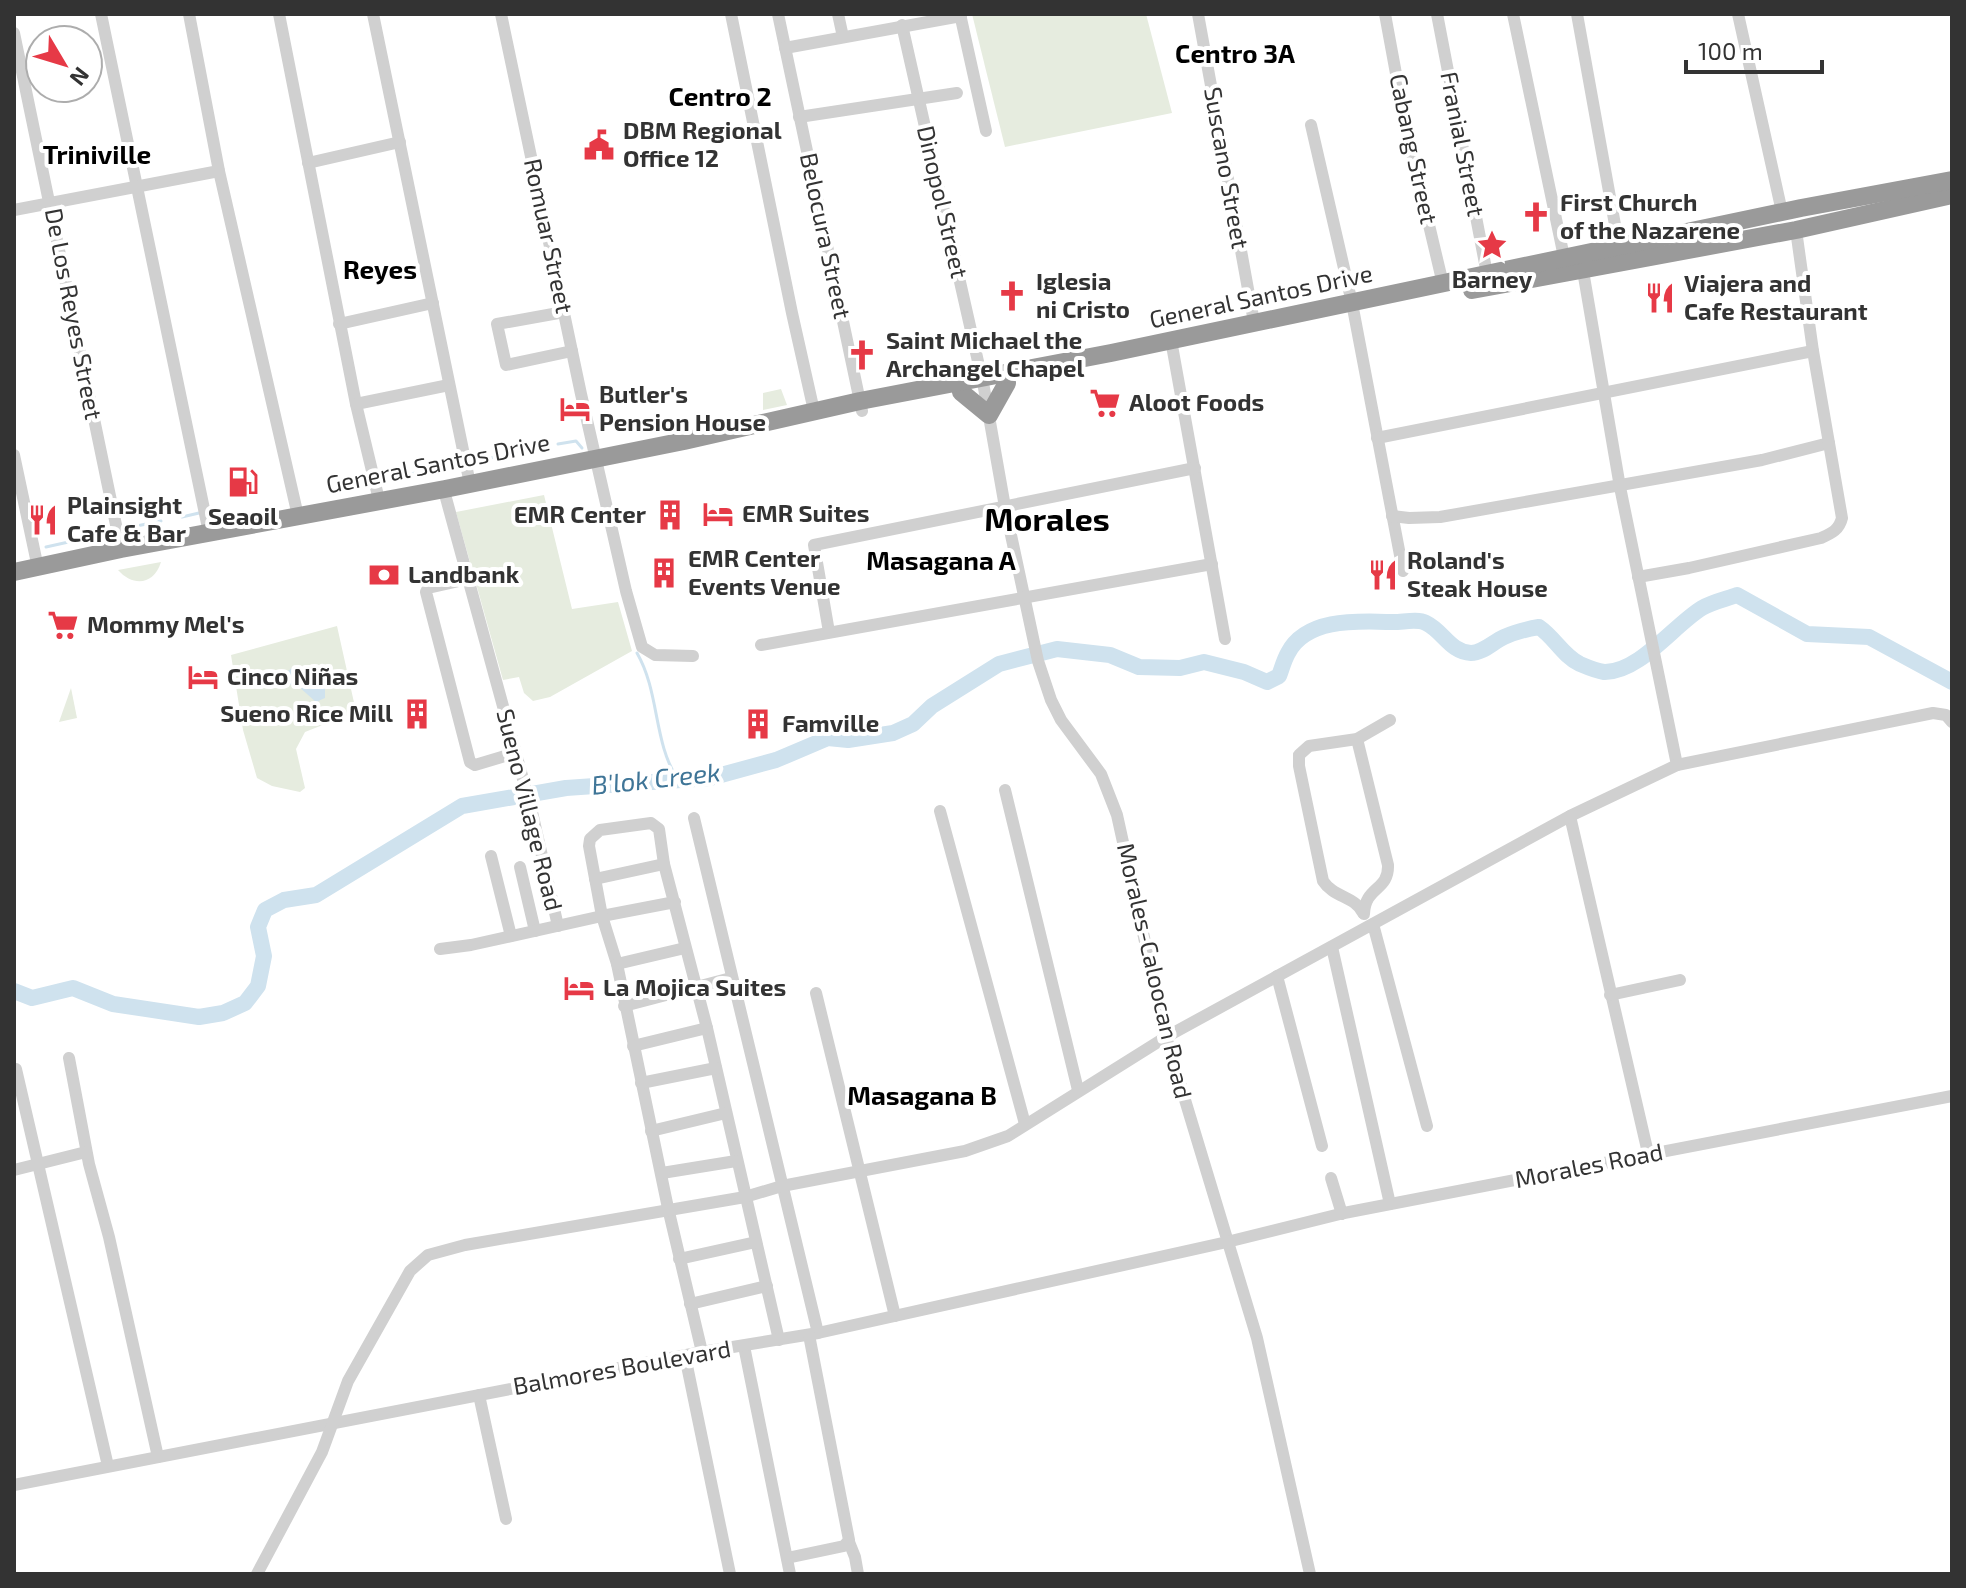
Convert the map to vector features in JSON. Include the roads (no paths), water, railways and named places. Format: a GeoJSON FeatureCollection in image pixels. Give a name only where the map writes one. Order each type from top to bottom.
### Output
{"type":"FeatureCollection","features":[{"type":"Feature","properties":{"kind":"highway","name":"General Santos Drive"},"geometry":{"type":"LineString","coordinates":[[14,572],[379,500],[597,463],[861,406],[1352,308],[1782,212],[1952,180]]}},
{"type":"Feature","properties":{"kind":"highway","name":"General Santos Drive"},"geometry":{"type":"LineString","coordinates":[[14,581],[446,498],[814,411],[961,392],[983,383],[1007,383],[1172,345],[1254,322],[1352,308],[1487,274],[1796,230],[1952,195]]}},
{"type":"Feature","properties":{"kind":"highway"},"geometry":{"type":"LineString","coordinates":[[961,392],[989,415],[1007,383]]}},
{"type":"Feature","properties":{"kind":"street"},"geometry":{"type":"LineString","coordinates":[[101,14],[209,533]]}},
{"type":"Feature","properties":{"kind":"street"},"geometry":{"type":"LineString","coordinates":[[189,14],[219,171],[298,516]]}},
{"type":"Feature","properties":{"kind":"street"},"geometry":{"type":"LineString","coordinates":[[279,14],[339,324],[379,500]]}},
{"type":"Feature","properties":{"kind":"street"},"geometry":{"type":"LineString","coordinates":[[373,14],[470,484]]}},
{"type":"Feature","properties":{"kind":"street","name":"Romuar Street"},"geometry":{"type":"LineString","coordinates":[[501,14],[572,351],[642,647],[655,655],[693,656]]}},
{"type":"Feature","properties":{"kind":"street"},"geometry":{"type":"LineString","coordinates":[[731,14],[814,411]]}},
{"type":"Feature","properties":{"kind":"street","name":"Belocura Street"},"geometry":{"type":"LineString","coordinates":[[778,14],[861,406]]}},
{"type":"Feature","properties":{"kind":"street"},"geometry":{"type":"LineString","coordinates":[[838,14],[843,37]]}},
{"type":"Feature","properties":{"kind":"street","name":"Suscano Street"},"geometry":{"type":"LineString","coordinates":[[1198,14],[1254,322]]}},
{"type":"Feature","properties":{"kind":"street","name":"Cabang Street"},"geometry":{"type":"LineString","coordinates":[[1385,14],[1406,128],[1443,284]]}},
{"type":"Feature","properties":{"kind":"street","name":"Franial Street"},"geometry":{"type":"LineString","coordinates":[[1437,14],[1487,274]]}},
{"type":"Feature","properties":{"kind":"street"},"geometry":{"type":"LineString","coordinates":[[1513,14],[1576,260],[1677,765]]}},
{"type":"Feature","properties":{"kind":"street"},"geometry":{"type":"LineString","coordinates":[[1577,14],[1619,247]]}},
{"type":"Feature","properties":{"kind":"street"},"geometry":{"type":"LineString","coordinates":[[1738,14],[1782,212]]}},
{"type":"Feature","properties":{"kind":"street"},"geometry":{"type":"LineString","coordinates":[[785,48],[961,15],[986,131]]}},
{"type":"Feature","properties":{"kind":"street","name":"Dinopol Street"},"geometry":{"type":"LineString","coordinates":[[902,25],[983,383]]}},
{"type":"Feature","properties":{"kind":"street","name":"De Los Reyes Street"},"geometry":{"type":"LineString","coordinates":[[14,33],[121,549]]}},
{"type":"Feature","properties":{"kind":"street"},"geometry":{"type":"LineString","coordinates":[[799,117],[957,93]]}},
{"type":"Feature","properties":{"kind":"street"},"geometry":{"type":"LineString","coordinates":[[1311,125],[1352,308],[1403,571]]}},
{"type":"Feature","properties":{"kind":"street"},"geometry":{"type":"LineString","coordinates":[[308,163],[400,142]]}},
{"type":"Feature","properties":{"kind":"street"},"geometry":{"type":"LineString","coordinates":[[14,210],[219,171]]}},
{"type":"Feature","properties":{"kind":"street"},"geometry":{"type":"LineString","coordinates":[[1638,577],[1821,538],[1838,528],[1842,518],[1796,230]]}},
{"type":"Feature","properties":{"kind":"street"},"geometry":{"type":"LineString","coordinates":[[339,324],[433,303]]}},
{"type":"Feature","properties":{"kind":"street"},"geometry":{"type":"LineString","coordinates":[[564,312],[497,324],[506,365],[572,351]]}},
{"type":"Feature","properties":{"kind":"street"},"geometry":{"type":"LineString","coordinates":[[1172,345],[1225,639]]}},
{"type":"Feature","properties":{"kind":"street"},"geometry":{"type":"LineString","coordinates":[[1377,438],[1813,351]]}},
{"type":"Feature","properties":{"kind":"street","name":"Morales-Caloocan Road"},"geometry":{"type":"LineString","coordinates":[[983,383],[1005,507],[1038,661],[1061,720],[1101,774],[1109,792],[1123,840],[1166,1037],[1257,1338],[1310,1574]]}},
{"type":"Feature","properties":{"kind":"street"},"geometry":{"type":"LineString","coordinates":[[356,404],[449,385]]}},
{"type":"Feature","properties":{"kind":"street"},"geometry":{"type":"LineString","coordinates":[[1392,516],[1440,517],[1620,487],[1762,460],[1829,443]]}},
{"type":"Feature","properties":{"kind":"street"},"geometry":{"type":"LineString","coordinates":[[14,455],[38,568]]}},
{"type":"Feature","properties":{"kind":"street"},"geometry":{"type":"LineString","coordinates":[[829,632],[814,545],[1195,468]]}},
{"type":"Feature","properties":{"kind":"street","name":"Sueno Village Road"},"geometry":{"type":"LineString","coordinates":[[446,498],[532,812],[558,926],[602,916],[617,964],[679,1259],[702,1352]]}},
{"type":"Feature","properties":{"kind":"street"},"geometry":{"type":"LineString","coordinates":[[761,645],[1212,564]]}},
{"type":"Feature","properties":{"kind":"street"},"geometry":{"type":"LineString","coordinates":[[468,579],[428,588],[426,597],[470,762],[475,765],[515,753]]}},
{"type":"Feature","properties":{"kind":"street"},"geometry":{"type":"LineString","coordinates":[[257,1574],[322,1452],[348,1381],[410,1271],[428,1255],[465,1245],[745,1197],[782,1186],[965,1151],[1008,1136],[1166,1037],[1570,816],[1677,765],[1933,713],[1946,715],[1952,722]]}},
{"type":"Feature","properties":{"kind":"street"},"geometry":{"type":"LineString","coordinates":[[1390,720],[1357,739],[1309,746],[1299,755],[1299,766],[1323,881],[1334,893],[1358,903],[1370,926],[1427,1126]]}},
{"type":"Feature","properties":{"kind":"street"},"geometry":{"type":"LineString","coordinates":[[1357,739],[1389,874],[1378,889],[1369,894],[1363,913]]}},
{"type":"Feature","properties":{"kind":"street"},"geometry":{"type":"LineString","coordinates":[[1005,790],[1078,1090]]}},
{"type":"Feature","properties":{"kind":"street"},"geometry":{"type":"LineString","coordinates":[[940,811],[1025,1124]]}},
{"type":"Feature","properties":{"kind":"street"},"geometry":{"type":"LineString","coordinates":[[1570,816],[1648,1153]]}},
{"type":"Feature","properties":{"kind":"street"},"geometry":{"type":"LineString","coordinates":[[694,818],[782,1186],[814,1334],[849,1542],[858,1574]]}},
{"type":"Feature","properties":{"kind":"street"},"geometry":{"type":"LineString","coordinates":[[675,902],[602,916],[589,842],[600,830],[651,823],[659,829],[664,864],[675,902],[707,1028],[779,1340]]}},
{"type":"Feature","properties":{"kind":"street"},"geometry":{"type":"LineString","coordinates":[[491,856],[511,936]]}},
{"type":"Feature","properties":{"kind":"street"},"geometry":{"type":"LineString","coordinates":[[595,879],[664,864]]}},
{"type":"Feature","properties":{"kind":"street"},"geometry":{"type":"LineString","coordinates":[[520,867],[535,931]]}},
{"type":"Feature","properties":{"kind":"street"},"geometry":{"type":"LineString","coordinates":[[440,949],[558,926]]}},
{"type":"Feature","properties":{"kind":"street"},"geometry":{"type":"LineString","coordinates":[[1332,947],[1390,1204]]}},
{"type":"Feature","properties":{"kind":"street"},"geometry":{"type":"LineString","coordinates":[[617,964],[685,948]]}},
{"type":"Feature","properties":{"kind":"street"},"geometry":{"type":"LineString","coordinates":[[1277,976],[1322,1146]]}},
{"type":"Feature","properties":{"kind":"street"},"geometry":{"type":"LineString","coordinates":[[624,1006],[731,978]]}},
{"type":"Feature","properties":{"kind":"street"},"geometry":{"type":"LineString","coordinates":[[1610,995],[1680,980]]}},
{"type":"Feature","properties":{"kind":"street"},"geometry":{"type":"LineString","coordinates":[[816,993],[895,1316]]}},
{"type":"Feature","properties":{"kind":"street"},"geometry":{"type":"LineString","coordinates":[[633,1046],[707,1028]]}},
{"type":"Feature","properties":{"kind":"street"},"geometry":{"type":"LineString","coordinates":[[69,1058],[86,1152],[109,1237],[158,1457]]}},
{"type":"Feature","properties":{"kind":"street"},"geometry":{"type":"LineString","coordinates":[[641,1083],[716,1068]]}},
{"type":"Feature","properties":{"kind":"street"},"geometry":{"type":"LineString","coordinates":[[16,1069],[108,1466]]}},
{"type":"Feature","properties":{"kind":"street","name":"Morales Road"},"geometry":{"type":"LineString","coordinates":[[1227,1242],[1390,1204],[1952,1096]]}},
{"type":"Feature","properties":{"kind":"street"},"geometry":{"type":"LineString","coordinates":[[651,1131],[726,1113]]}},
{"type":"Feature","properties":{"kind":"street"},"geometry":{"type":"LineString","coordinates":[[14,1170],[86,1152]]}},
{"type":"Feature","properties":{"kind":"street"},"geometry":{"type":"LineString","coordinates":[[662,1173],[736,1161]]}},
{"type":"Feature","properties":{"kind":"street"},"geometry":{"type":"LineString","coordinates":[[1331,1178],[1342,1214]]}},
{"type":"Feature","properties":{"kind":"street"},"geometry":{"type":"LineString","coordinates":[[679,1259],[756,1242]]}},
{"type":"Feature","properties":{"kind":"street","name":"Balmores Boulevard"},"geometry":{"type":"LineString","coordinates":[[14,1485],[702,1352],[814,1334],[1227,1242]]}},
{"type":"Feature","properties":{"kind":"street"},"geometry":{"type":"LineString","coordinates":[[690,1304],[767,1286]]}},
{"type":"Feature","properties":{"kind":"street"},"geometry":{"type":"LineString","coordinates":[[744,1346],[790,1574]]}},
{"type":"Feature","properties":{"kind":"street"},"geometry":{"type":"LineString","coordinates":[[685,1356],[730,1574]]}},
{"type":"Feature","properties":{"kind":"street"},"geometry":{"type":"LineString","coordinates":[[479,1395],[506,1519]]}},
{"type":"Feature","properties":{"kind":"street"},"geometry":{"type":"LineString","coordinates":[[787,1558],[844,1546],[849,1542]]}},
{"type":"Feature","properties":{"kind":"water"},"geometry":{"type":"Polygon","coordinates":[[[293,667],[301,669],[308,679],[325,688],[325,698],[316,702],[298,686],[285,684],[282,676],[293,667]]]}},
{"type":"Feature","properties":{"kind":"waterway"},"geometry":{"type":"LineString","coordinates":[[558,444],[576,441],[582,448]]}},
{"type":"Feature","properties":{"kind":"waterway"},"geometry":{"type":"LineString","coordinates":[[472,462],[546,446]]}},
{"type":"Feature","properties":{"kind":"waterway"},"geometry":{"type":"LineString","coordinates":[[449,467],[460,464]]}},
{"type":"Feature","properties":{"kind":"waterway"},"geometry":{"type":"LineString","coordinates":[[380,480],[441,468]]}},
{"type":"Feature","properties":{"kind":"waterway"},"geometry":{"type":"LineString","coordinates":[[182,517],[199,513]]}},
{"type":"Feature","properties":{"kind":"waterway"},"geometry":{"type":"LineString","coordinates":[[122,529],[161,521]]}},
{"type":"Feature","properties":{"kind":"waterway"},"geometry":{"type":"LineString","coordinates":[[46,547],[109,533]]}},
{"type":"Feature","properties":{"kind":"waterway","name":"B'lok Creek"},"geometry":{"type":"LineString","coordinates":[[14,991],[32,998],[73,988],[113,1004],[199,1017],[223,1013],[245,1003],[258,986],[264,956],[258,927],[265,910],[284,900],[316,895],[462,806],[566,788],[710,778],[776,760],[828,738],[848,740],[893,733],[913,724],[932,706],[999,664],[1057,649],[1110,655],[1139,667],[1180,668],[1204,662],[1244,672],[1267,682],[1279,676],[1296,642],[1319,628],[1348,622],[1418,621],[1432,627],[1458,649],[1471,653],[1508,635],[1539,627],[1574,661],[1604,672],[1630,665],[1702,608],[1737,595],[1807,634],[1869,637],[1952,682]]}},
{"type":"Feature","properties":{"kind":"waterway"},"geometry":{"type":"LineString","coordinates":[[637,653],[650,684],[664,750],[678,780]]}},
{"type":"Feature","properties":{"kind":"place","name":"DBM Regional Office 12"},"geometry":{"type":"Point","coordinates":[599,145]}},
{"type":"Feature","properties":{"kind":"place","name":"First Church of the Nazarene"},"geometry":{"type":"Point","coordinates":[1536,217]}},
{"type":"Feature","properties":{"kind":"place","name":"Barney"},"geometry":{"type":"Point","coordinates":[1492,245]}},
{"type":"Feature","properties":{"kind":"place","name":"Iglesia ni Cristo"},"geometry":{"type":"Point","coordinates":[1012,296]}},
{"type":"Feature","properties":{"kind":"place","name":"Viajera and Cafe Restaurant"},"geometry":{"type":"Point","coordinates":[1660,298]}},
{"type":"Feature","properties":{"kind":"place","name":"Saint Michael the Archangel Chapel"},"geometry":{"type":"Point","coordinates":[862,355]}},
{"type":"Feature","properties":{"kind":"place","name":"Aloot Foods"},"geometry":{"type":"Point","coordinates":[1105,403]}},
{"type":"Feature","properties":{"kind":"place","name":"Butler's Pension House"},"geometry":{"type":"Point","coordinates":[575,409]}},
{"type":"Feature","properties":{"kind":"place","name":"Seaoil"},"geometry":{"type":"Point","coordinates":[243,482]}},
{"type":"Feature","properties":{"kind":"place","name":"EMR Suites"},"geometry":{"type":"Point","coordinates":[718,514]}},
{"type":"Feature","properties":{"kind":"place","name":"EMR Center"},"geometry":{"type":"Point","coordinates":[670,515]}},
{"type":"Feature","properties":{"kind":"place","name":"Plainsight Cafe & Bar"},"geometry":{"type":"Point","coordinates":[43,520]}},
{"type":"Feature","properties":{"kind":"place","name":"EMR Center Events Venue"},"geometry":{"type":"Point","coordinates":[664,573]}},
{"type":"Feature","properties":{"kind":"place","name":"Landbank"},"geometry":{"type":"Point","coordinates":[384,575]}},
{"type":"Feature","properties":{"kind":"place","name":"Roland's Steak House"},"geometry":{"type":"Point","coordinates":[1383,575]}},
{"type":"Feature","properties":{"kind":"place","name":"Mommy Mel's"},"geometry":{"type":"Point","coordinates":[63,625]}},
{"type":"Feature","properties":{"kind":"place","name":"Cinco Niñas"},"geometry":{"type":"Point","coordinates":[203,677]}},
{"type":"Feature","properties":{"kind":"place","name":"Sueno Rice Mill"},"geometry":{"type":"Point","coordinates":[417,714]}},
{"type":"Feature","properties":{"kind":"place","name":"Famville"},"geometry":{"type":"Point","coordinates":[758,724]}},
{"type":"Feature","properties":{"kind":"place","name":"La Mojica Suites"},"geometry":{"type":"Point","coordinates":[579,988]}},
{"type":"Feature","properties":{"kind":"district","name":"Centro 3A"},"geometry":{"type":"Point","coordinates":[1235,54]}},
{"type":"Feature","properties":{"kind":"district","name":"Centro 2"},"geometry":{"type":"Point","coordinates":[720,97]}},
{"type":"Feature","properties":{"kind":"district","name":"Triniville"},"geometry":{"type":"Point","coordinates":[97,155]}},
{"type":"Feature","properties":{"kind":"district","name":"Reyes"},"geometry":{"type":"Point","coordinates":[380,270]}},
{"type":"Feature","properties":{"kind":"district","name":"Morales"},"geometry":{"type":"Point","coordinates":[1047,520]}},
{"type":"Feature","properties":{"kind":"district","name":"Masagana A"},"geometry":{"type":"Point","coordinates":[941,561]}},
{"type":"Feature","properties":{"kind":"district","name":"Masagana B"},"geometry":{"type":"Point","coordinates":[922,1096]}}]}
